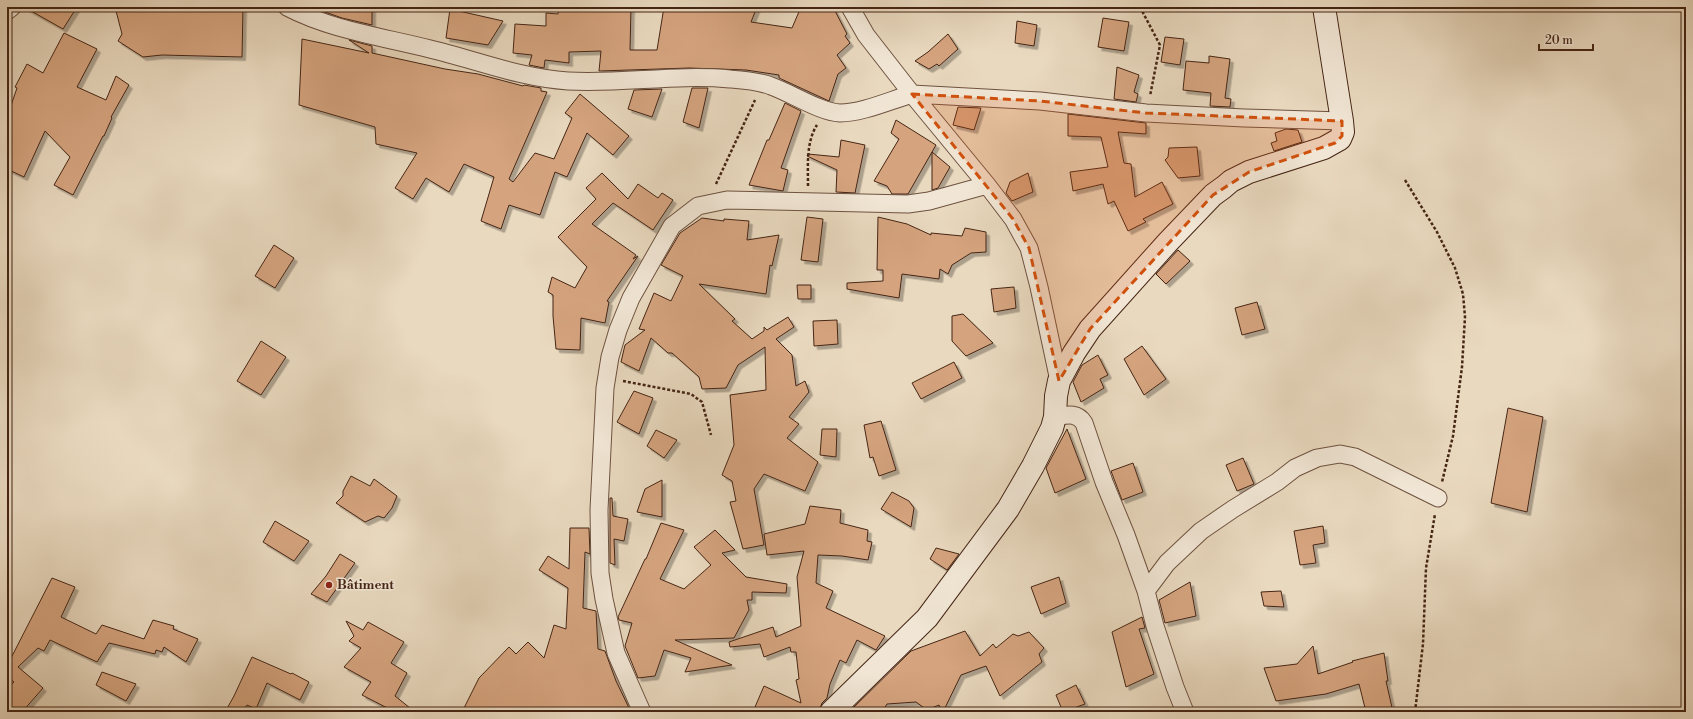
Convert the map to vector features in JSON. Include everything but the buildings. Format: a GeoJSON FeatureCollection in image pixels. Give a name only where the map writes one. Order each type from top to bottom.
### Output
{"type":"FeatureCollection","features":[{"type":"Feature","properties":{"kind":"street"},"geometry":{"type":"LineString","coordinates":[[7,11],[12,7]]}},
{"type":"Feature","properties":{"kind":"street"},"geometry":{"type":"LineString","coordinates":[[287,7],[313,19],[337,26],[431,49],[541,79],[600,82],[700,78],[729,79],[771,86],[829,110],[842,113],[856,111],[912,94],[1040,101],[1146,112],[1342,121]]}},
{"type":"Feature","properties":{"kind":"street"},"geometry":{"type":"LineString","coordinates":[[850,7],[866,35],[1013,219],[1028,248],[1039,288],[1059,381]]}},
{"type":"Feature","properties":{"kind":"street"},"geometry":{"type":"LineString","coordinates":[[831,712],[927,618],[1008,509],[1033,466],[1052,428],[1059,381],[1074,353],[1090,329],[1168,242],[1213,195],[1231,181],[1249,172],[1324,148],[1335,143],[1342,136],[1342,121],[1324,7]]}},
{"type":"Feature","properties":{"kind":"street"},"geometry":{"type":"LineString","coordinates":[[642,712],[616,653],[600,573],[599,510],[607,378],[610,357],[618,330],[631,298],[672,226],[698,206],[727,200],[808,200],[908,204],[929,201],[987,185]]}},
{"type":"Feature","properties":{"kind":"street"},"geometry":{"type":"LineString","coordinates":[[1055,416],[1073,415],[1080,418],[1084,423],[1104,482],[1126,535],[1146,591],[1155,626],[1185,712]]}},
{"type":"Feature","properties":{"kind":"street"},"geometry":{"type":"LineString","coordinates":[[1146,591],[1167,563],[1201,531],[1233,508],[1277,482],[1295,468],[1317,458],[1340,454],[1355,457],[1438,498]]}},
{"type":"Feature","properties":{"kind":"path"},"geometry":{"type":"LineString","coordinates":[[1140,7],[1160,45],[1146,112]]}},
{"type":"Feature","properties":{"kind":"path"},"geometry":{"type":"LineString","coordinates":[[708,203],[752,107],[760,83]]}},
{"type":"Feature","properties":{"kind":"path"},"geometry":{"type":"LineString","coordinates":[[808,200],[808,157],[811,134],[829,110]]}},
{"type":"Feature","properties":{"kind":"path"},"geometry":{"type":"LineString","coordinates":[[1405,180],[1437,232],[1455,268],[1463,294],[1465,317],[1462,367],[1453,436],[1438,498],[1426,568],[1423,644],[1415,712]]}},
{"type":"Feature","properties":{"kind":"path"},"geometry":{"type":"LineString","coordinates":[[607,378],[690,394],[702,402],[711,435]]}},
{"type":"Feature","properties":{"kind":"highlighted area"},"geometry":{"type":"Polygon","coordinates":[[[912,94],[1040,101],[1146,113],[1342,121],[1342,136],[1335,143],[1249,172],[1213,195],[1090,329],[1059,381],[1029,248],[1013,219],[912,94]]]}},
{"type":"Feature","properties":{"kind":"place","name":"Bâtiment"},"geometry":{"type":"Point","coordinates":[329,585]}}]}
